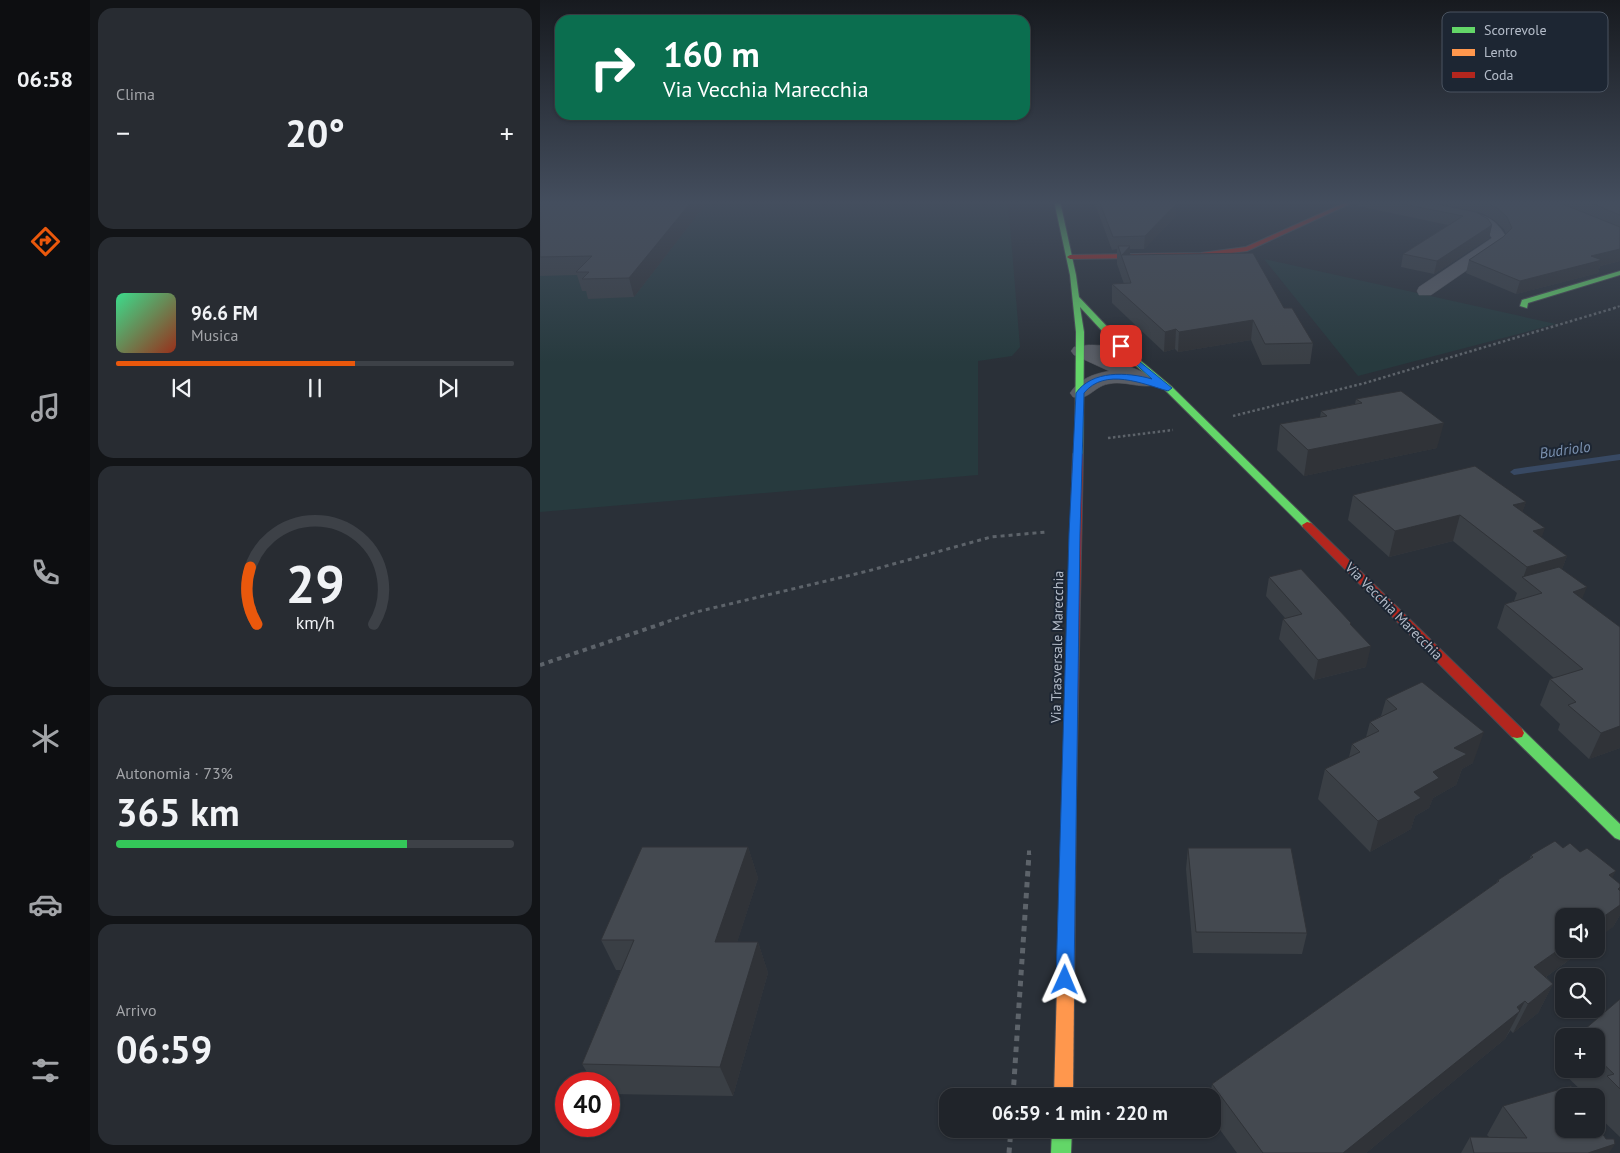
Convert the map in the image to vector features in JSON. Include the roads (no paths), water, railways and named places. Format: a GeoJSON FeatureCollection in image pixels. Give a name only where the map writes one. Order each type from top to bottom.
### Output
{"type":"FeatureCollection","features":[{"type":"Feature","properties":{"kind":"street"},"geometry":{"type":"LineString","coordinates":[[1070,257],[1195,255]]}},
{"type":"Feature","properties":{"kind":"street"},"geometry":{"type":"LineString","coordinates":[[1425,291],[1479,255]]}},
{"type":"Feature","properties":{"kind":"street","name":"Via Trasversale Marecchia"},"geometry":{"type":"LineString","coordinates":[[1063,1088],[1074,544],[1082,351],[1081,322],[1070,257]]}},
{"type":"Feature","properties":{"kind":"street"},"geometry":{"type":"LineString","coordinates":[[1524,306],[1524,302],[1620,273]]}},
{"type":"Feature","properties":{"kind":"street","name":"Via Vecchia Marecchia"},"geometry":{"type":"LineString","coordinates":[[1077,299],[1132,358],[1168,388],[1620,834]]}},
{"type":"Feature","properties":{"kind":"street","name":"Via Vecchia Marecchia"},"geometry":{"type":"LineString","coordinates":[[1082,351],[1098,350],[1132,358]]}},
{"type":"Feature","properties":{"kind":"street","name":"Via Vecchia Marecchia"},"geometry":{"type":"LineString","coordinates":[[1082,351],[1096,359],[1168,388]]}},
{"type":"Feature","properties":{"kind":"street","name":"Via Vecchia Marecchia"},"geometry":{"type":"LineString","coordinates":[[1080,393],[1086,385],[1113,377],[1127,376],[1148,381]]}},
{"type":"Feature","properties":{"kind":"street"},"geometry":{"type":"LineString","coordinates":[[1061,1153],[1062,1138]]}},
{"type":"Feature","properties":{"kind":"waterway","name":"Budriolo"},"geometry":{"type":"LineString","coordinates":[[1514,472],[1620,457]]}}]}
